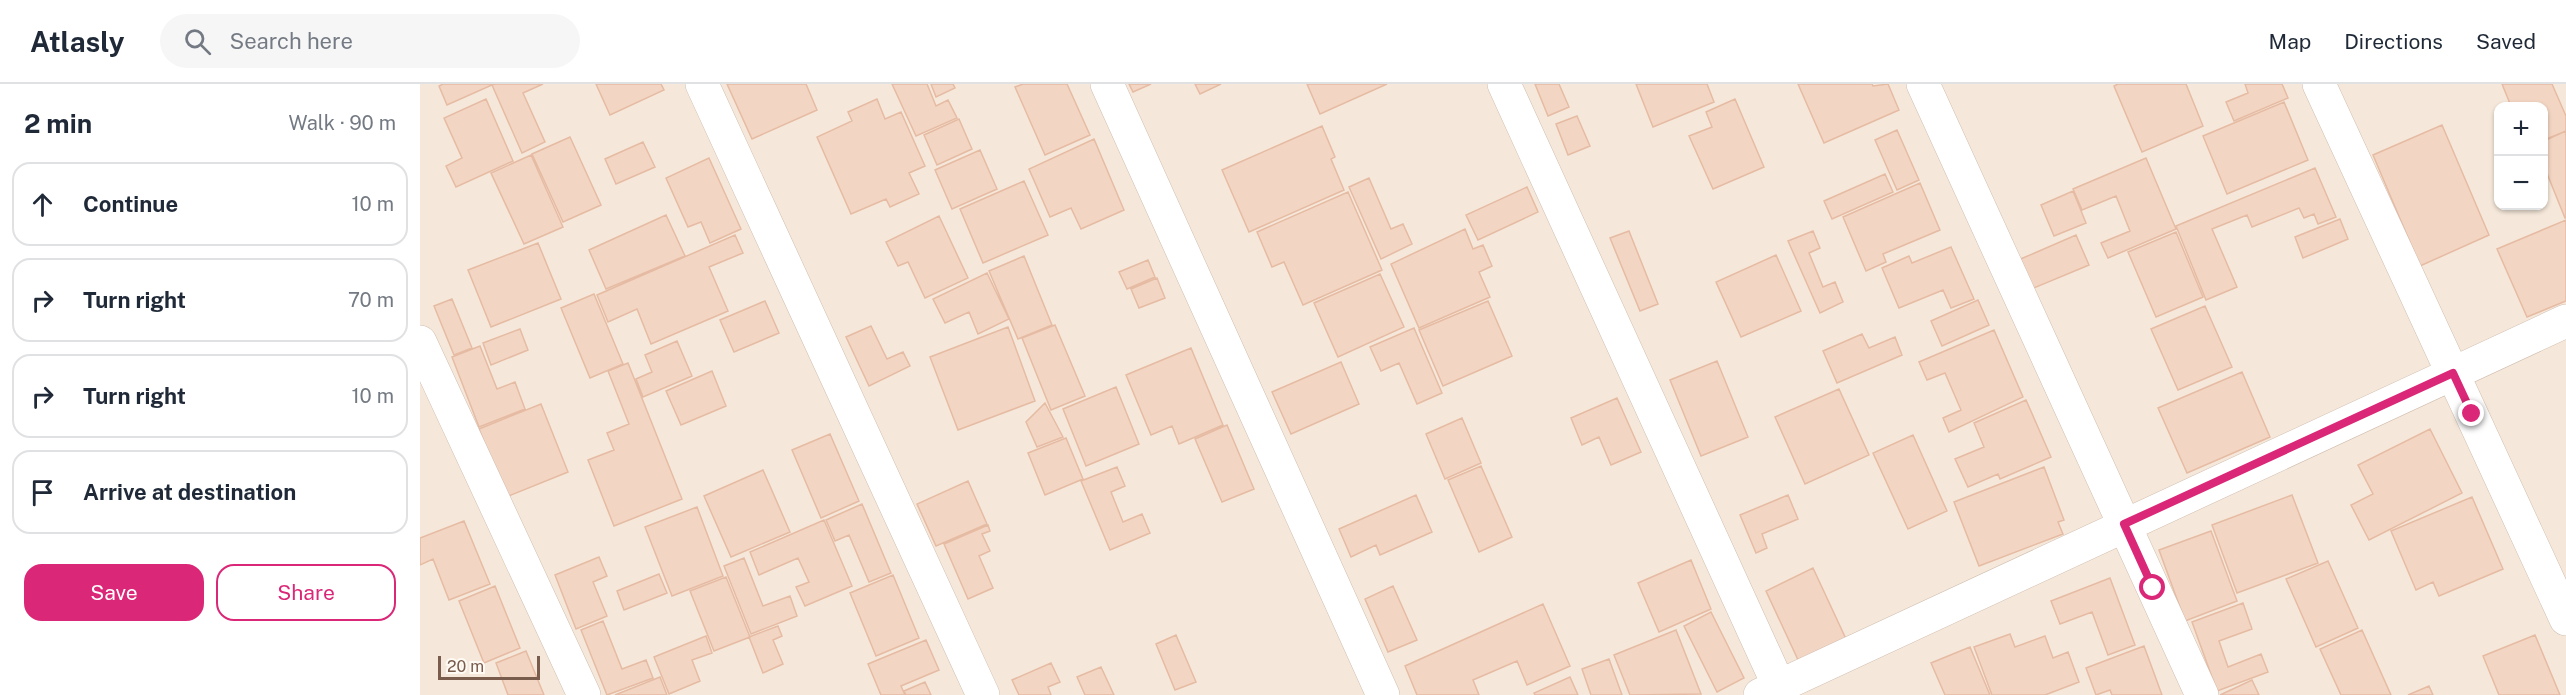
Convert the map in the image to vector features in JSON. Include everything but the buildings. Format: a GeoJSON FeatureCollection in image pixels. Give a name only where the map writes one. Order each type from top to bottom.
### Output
{"type":"FeatureCollection","features":[{"type":"Feature","properties":{"kind":"street"},"geometry":{"type":"LineString","coordinates":[[702,84],[983,695]]}},
{"type":"Feature","properties":{"kind":"street"},"geometry":{"type":"LineString","coordinates":[[1107,84],[1383,695]]}},
{"type":"Feature","properties":{"kind":"street"},"geometry":{"type":"LineString","coordinates":[[1504,84],[1774,692],[2124,524],[2566,321]]}},
{"type":"Feature","properties":{"kind":"street"},"geometry":{"type":"LineString","coordinates":[[1923,84],[2202,695]]}},
{"type":"Feature","properties":{"kind":"street"},"geometry":{"type":"LineString","coordinates":[[2319,84],[2566,619]]}},
{"type":"Feature","properties":{"kind":"street"},"geometry":{"type":"LineString","coordinates":[[420,342],[584,695]]}},
{"type":"Feature","properties":{"kind":"shaded area"},"geometry":{"type":"Polygon","coordinates":[[[420,84],[2566,84],[2566,695],[420,695],[420,84]]]}},
{"type":"Feature","properties":{"kind":"route"},"geometry":{"type":"LineString","coordinates":[[2153,588],[2124,524],[2453,373],[2472,414]]}}]}
